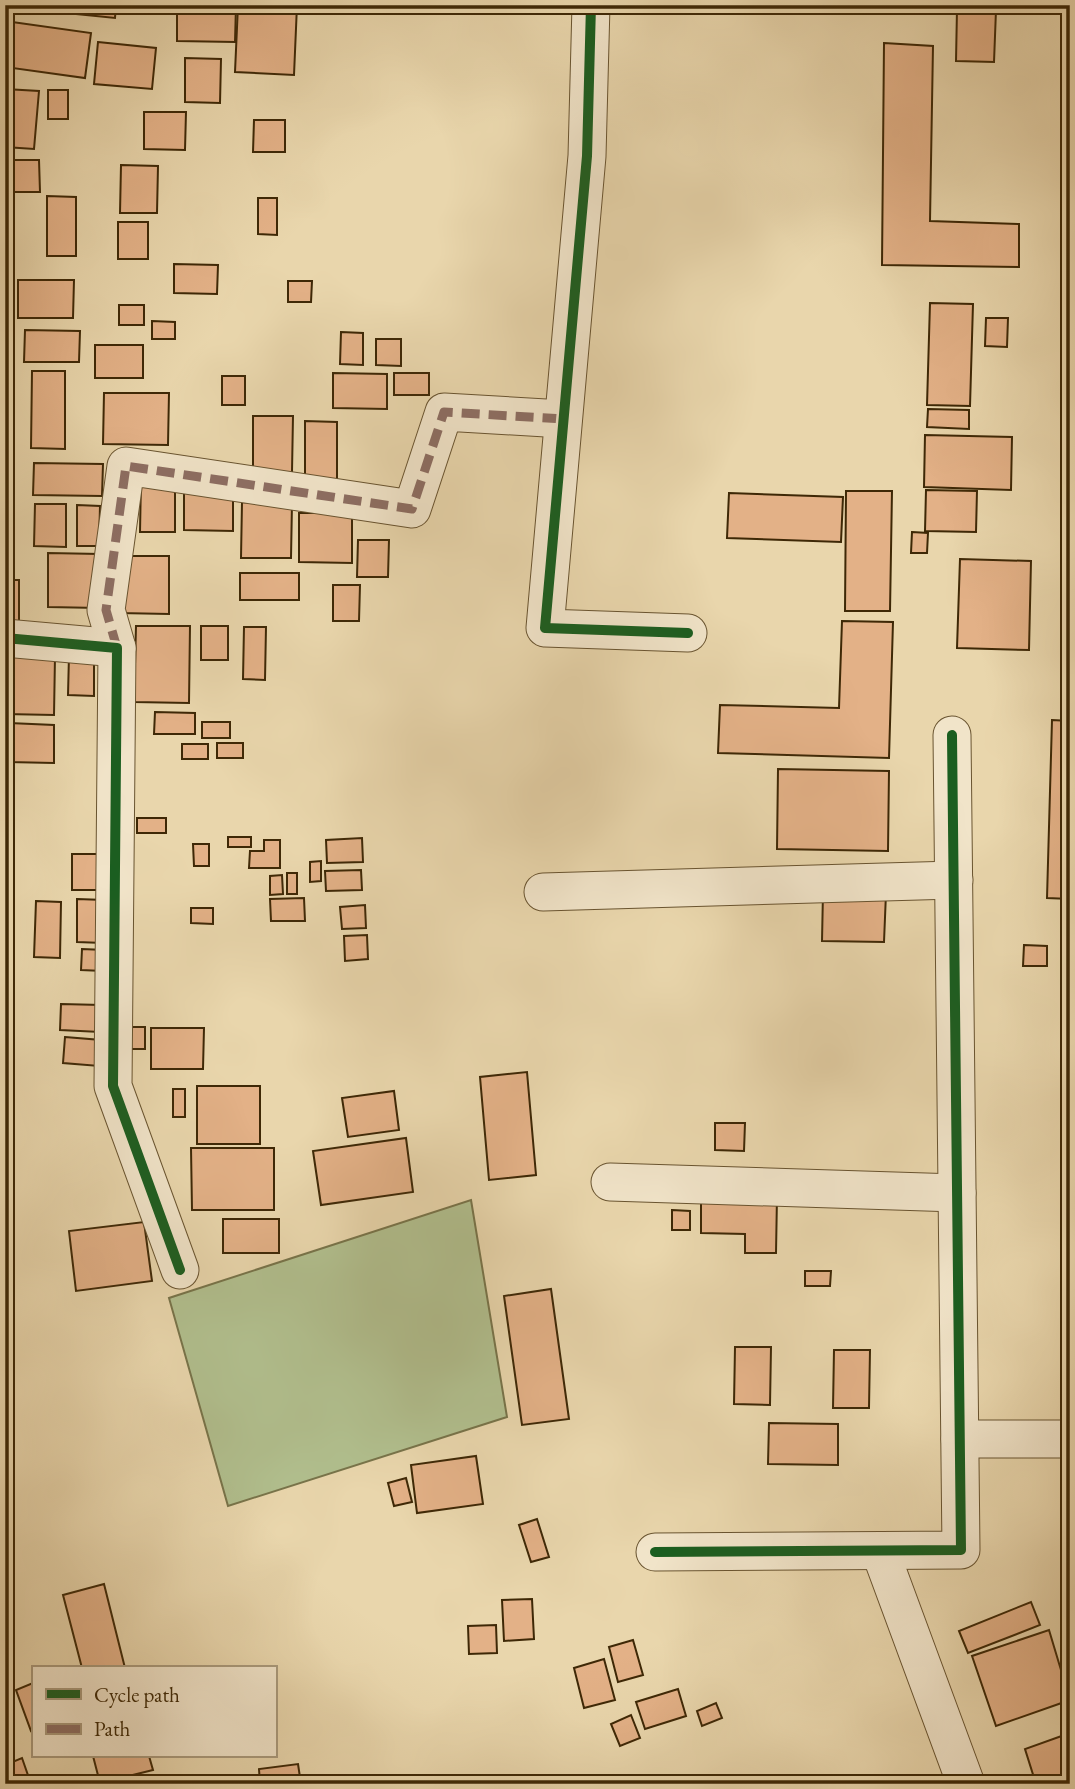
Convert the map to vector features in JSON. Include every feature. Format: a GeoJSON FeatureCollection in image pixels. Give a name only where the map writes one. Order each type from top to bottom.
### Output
{"type":"FeatureCollection","features":[{"type":"Feature","properties":{"kind":"street"},"geometry":{"type":"LineString","coordinates":[[591,5],[587,156],[545,628],[688,633]]}},
{"type":"Feature","properties":{"kind":"street"},"geometry":{"type":"LineString","coordinates":[[180,1270],[113,1086],[117,649],[106,610],[126,466],[412,509],[444,412],[563,419]]}},
{"type":"Feature","properties":{"kind":"street"},"geometry":{"type":"LineString","coordinates":[[5,638],[117,649]]}},
{"type":"Feature","properties":{"kind":"street"},"geometry":{"type":"LineString","coordinates":[[655,1552],[961,1550],[952,735]]}},
{"type":"Feature","properties":{"kind":"street"},"geometry":{"type":"LineString","coordinates":[[543,892],[954,880]]}},
{"type":"Feature","properties":{"kind":"street"},"geometry":{"type":"LineString","coordinates":[[610,1182],[957,1193]]}},
{"type":"Feature","properties":{"kind":"street"},"geometry":{"type":"LineString","coordinates":[[960,1439],[1070,1439]]}},
{"type":"Feature","properties":{"kind":"street"},"geometry":{"type":"LineString","coordinates":[[880,1551],[966,1784]]}},
{"type":"Feature","properties":{"kind":"green space"},"geometry":{"type":"Polygon","coordinates":[[[471,1200],[507,1417],[228,1506],[169,1298],[471,1200]]]}},
{"type":"Feature","properties":{"kind":"building"},"geometry":{"type":"Polygon","coordinates":[[[68,5],[116,5],[115,18],[67,13],[68,5]]]}},
{"type":"Feature","properties":{"kind":"building"},"geometry":{"type":"Polygon","coordinates":[[[177,5],[236,5],[235,42],[177,41],[177,5]]]}},
{"type":"Feature","properties":{"kind":"building"},"geometry":{"type":"Polygon","coordinates":[[[238,5],[297,5],[294,75],[235,72],[238,5]]]}},
{"type":"Feature","properties":{"kind":"building"},"geometry":{"type":"Polygon","coordinates":[[[957,9],[996,10],[994,62],[956,61],[957,9]]]}},
{"type":"Feature","properties":{"kind":"building"},"geometry":{"type":"Polygon","coordinates":[[[5,21],[91,33],[85,78],[5,67],[5,21]]]}},
{"type":"Feature","properties":{"kind":"building"},"geometry":{"type":"Polygon","coordinates":[[[98,42],[156,48],[152,89],[94,84],[98,42]]]}},
{"type":"Feature","properties":{"kind":"building"},"geometry":{"type":"Polygon","coordinates":[[[884,43],[933,46],[930,221],[1019,224],[1019,267],[882,265],[884,43]]]}},
{"type":"Feature","properties":{"kind":"building"},"geometry":{"type":"Polygon","coordinates":[[[185,58],[221,59],[220,103],[185,102],[185,58]]]}},
{"type":"Feature","properties":{"kind":"building"},"geometry":{"type":"Polygon","coordinates":[[[5,89],[39,91],[34,149],[5,147],[5,89]]]}},
{"type":"Feature","properties":{"kind":"building"},"geometry":{"type":"Polygon","coordinates":[[[48,90],[68,90],[68,119],[48,119],[48,90]]]}},
{"type":"Feature","properties":{"kind":"building"},"geometry":{"type":"Polygon","coordinates":[[[144,112],[186,112],[185,150],[144,149],[144,112]]]}},
{"type":"Feature","properties":{"kind":"building"},"geometry":{"type":"Polygon","coordinates":[[[254,120],[285,120],[285,152],[253,152],[254,120]]]}},
{"type":"Feature","properties":{"kind":"building"},"geometry":{"type":"Polygon","coordinates":[[[5,160],[39,160],[40,192],[5,192],[5,160]]]}},
{"type":"Feature","properties":{"kind":"building"},"geometry":{"type":"Polygon","coordinates":[[[121,165],[158,166],[157,213],[120,213],[121,165]]]}},
{"type":"Feature","properties":{"kind":"building"},"geometry":{"type":"Polygon","coordinates":[[[47,196],[76,197],[76,256],[47,256],[47,196]]]}},
{"type":"Feature","properties":{"kind":"building"},"geometry":{"type":"Polygon","coordinates":[[[258,198],[277,198],[277,235],[258,234],[258,198]]]}},
{"type":"Feature","properties":{"kind":"building"},"geometry":{"type":"Polygon","coordinates":[[[118,222],[148,222],[148,259],[118,259],[118,222]]]}},
{"type":"Feature","properties":{"kind":"building"},"geometry":{"type":"Polygon","coordinates":[[[174,264],[218,265],[217,294],[174,293],[174,264]]]}},
{"type":"Feature","properties":{"kind":"building"},"geometry":{"type":"Polygon","coordinates":[[[18,280],[74,280],[73,318],[18,318],[18,280]]]}},
{"type":"Feature","properties":{"kind":"building"},"geometry":{"type":"Polygon","coordinates":[[[288,281],[312,281],[311,302],[288,302],[288,281]]]}},
{"type":"Feature","properties":{"kind":"building"},"geometry":{"type":"Polygon","coordinates":[[[930,303],[973,304],[970,406],[927,405],[930,303]]]}},
{"type":"Feature","properties":{"kind":"building"},"geometry":{"type":"Polygon","coordinates":[[[119,305],[144,305],[144,325],[119,325],[119,305]]]}},
{"type":"Feature","properties":{"kind":"building"},"geometry":{"type":"Polygon","coordinates":[[[986,318],[1008,318],[1007,347],[985,346],[986,318]]]}},
{"type":"Feature","properties":{"kind":"building"},"geometry":{"type":"Polygon","coordinates":[[[152,321],[175,322],[175,339],[152,339],[152,321]]]}},
{"type":"Feature","properties":{"kind":"building"},"geometry":{"type":"Polygon","coordinates":[[[25,330],[80,331],[79,362],[24,362],[25,330]]]}},
{"type":"Feature","properties":{"kind":"building"},"geometry":{"type":"Polygon","coordinates":[[[341,332],[363,333],[363,365],[340,364],[341,332]]]}},
{"type":"Feature","properties":{"kind":"building"},"geometry":{"type":"Polygon","coordinates":[[[376,339],[401,339],[401,366],[376,365],[376,339]]]}},
{"type":"Feature","properties":{"kind":"building"},"geometry":{"type":"Polygon","coordinates":[[[95,345],[143,345],[143,378],[95,378],[95,345]]]}},
{"type":"Feature","properties":{"kind":"building"},"geometry":{"type":"Polygon","coordinates":[[[32,371],[65,371],[65,449],[31,448],[32,371]]]}},
{"type":"Feature","properties":{"kind":"building"},"geometry":{"type":"Polygon","coordinates":[[[333,373],[387,374],[387,409],[333,408],[333,373]]]}},
{"type":"Feature","properties":{"kind":"building"},"geometry":{"type":"Polygon","coordinates":[[[394,373],[429,373],[429,395],[394,395],[394,373]]]}},
{"type":"Feature","properties":{"kind":"building"},"geometry":{"type":"Polygon","coordinates":[[[222,376],[245,376],[245,405],[222,405],[222,376]]]}},
{"type":"Feature","properties":{"kind":"building"},"geometry":{"type":"Polygon","coordinates":[[[104,393],[169,393],[168,445],[103,444],[104,393]]]}},
{"type":"Feature","properties":{"kind":"building"},"geometry":{"type":"Polygon","coordinates":[[[928,409],[969,410],[969,429],[927,427],[928,409]]]}},
{"type":"Feature","properties":{"kind":"building"},"geometry":{"type":"Polygon","coordinates":[[[253,416],[293,416],[292,472],[253,472],[253,416]]]}},
{"type":"Feature","properties":{"kind":"building"},"geometry":{"type":"Polygon","coordinates":[[[305,421],[337,422],[337,484],[305,483],[305,421]]]}},
{"type":"Feature","properties":{"kind":"building"},"geometry":{"type":"Polygon","coordinates":[[[925,435],[1012,437],[1011,490],[924,487],[925,435]]]}},
{"type":"Feature","properties":{"kind":"building"},"geometry":{"type":"Polygon","coordinates":[[[34,463],[103,464],[102,496],[33,495],[34,463]]]}},
{"type":"Feature","properties":{"kind":"building"},"geometry":{"type":"Polygon","coordinates":[[[141,479],[175,479],[175,532],[140,532],[141,479]]]}},
{"type":"Feature","properties":{"kind":"building"},"geometry":{"type":"Polygon","coordinates":[[[926,490],[977,491],[976,532],[925,531],[926,490]]]}},
{"type":"Feature","properties":{"kind":"building"},"geometry":{"type":"Polygon","coordinates":[[[846,491],[892,491],[890,611],[845,611],[846,491]]]}},
{"type":"Feature","properties":{"kind":"building"},"geometry":{"type":"Polygon","coordinates":[[[184,492],[233,493],[233,531],[184,530],[184,492]]]}},
{"type":"Feature","properties":{"kind":"building"},"geometry":{"type":"Polygon","coordinates":[[[729,493],[843,497],[841,542],[727,538],[729,493]]]}},
{"type":"Feature","properties":{"kind":"building"},"geometry":{"type":"Polygon","coordinates":[[[242,502],[292,503],[291,558],[241,558],[242,502]]]}},
{"type":"Feature","properties":{"kind":"building"},"geometry":{"type":"Polygon","coordinates":[[[35,504],[66,504],[66,547],[34,546],[35,504]]]}},
{"type":"Feature","properties":{"kind":"building"},"geometry":{"type":"Polygon","coordinates":[[[77,505],[100,506],[99,546],[77,546],[77,505]]]}},
{"type":"Feature","properties":{"kind":"building"},"geometry":{"type":"Polygon","coordinates":[[[299,513],[352,513],[352,563],[299,562],[299,513]]]}},
{"type":"Feature","properties":{"kind":"building"},"geometry":{"type":"Polygon","coordinates":[[[912,532],[928,533],[927,553],[911,553],[912,532]]]}},
{"type":"Feature","properties":{"kind":"building"},"geometry":{"type":"Polygon","coordinates":[[[358,540],[389,540],[388,577],[357,577],[358,540]]]}},
{"type":"Feature","properties":{"kind":"building"},"geometry":{"type":"Polygon","coordinates":[[[48,553],[100,554],[99,608],[48,607],[48,553]]]}},
{"type":"Feature","properties":{"kind":"building"},"geometry":{"type":"Polygon","coordinates":[[[119,556],[169,556],[169,614],[119,613],[119,556]]]}},
{"type":"Feature","properties":{"kind":"building"},"geometry":{"type":"Polygon","coordinates":[[[960,559],[1031,561],[1029,650],[957,648],[960,559]]]}},
{"type":"Feature","properties":{"kind":"building"},"geometry":{"type":"Polygon","coordinates":[[[240,573],[299,573],[299,600],[240,600],[240,573]]]}},
{"type":"Feature","properties":{"kind":"building"},"geometry":{"type":"Polygon","coordinates":[[[5,580],[19,580],[19,622],[5,622],[5,580]]]}},
{"type":"Feature","properties":{"kind":"building"},"geometry":{"type":"Polygon","coordinates":[[[333,585],[360,585],[359,621],[333,621],[333,585]]]}},
{"type":"Feature","properties":{"kind":"building"},"geometry":{"type":"Polygon","coordinates":[[[842,621],[893,622],[889,758],[718,753],[720,705],[839,708],[842,621]]]}},
{"type":"Feature","properties":{"kind":"building"},"geometry":{"type":"Polygon","coordinates":[[[136,626],[190,626],[189,703],[134,702],[136,626]]]}},
{"type":"Feature","properties":{"kind":"building"},"geometry":{"type":"Polygon","coordinates":[[[201,626],[228,626],[228,660],[201,660],[201,626]]]}},
{"type":"Feature","properties":{"kind":"building"},"geometry":{"type":"Polygon","coordinates":[[[244,627],[266,627],[265,680],[243,679],[244,627]]]}},
{"type":"Feature","properties":{"kind":"building"},"geometry":{"type":"Polygon","coordinates":[[[69,655],[94,655],[94,696],[68,695],[69,655]]]}},
{"type":"Feature","properties":{"kind":"building"},"geometry":{"type":"Polygon","coordinates":[[[5,656],[55,656],[54,715],[5,714],[5,656]]]}},
{"type":"Feature","properties":{"kind":"building"},"geometry":{"type":"Polygon","coordinates":[[[155,712],[195,713],[195,734],[154,734],[155,712]]]}},
{"type":"Feature","properties":{"kind":"building"},"geometry":{"type":"Polygon","coordinates":[[[1052,720],[1070,721],[1070,899],[1047,898],[1052,720]]]}},
{"type":"Feature","properties":{"kind":"building"},"geometry":{"type":"Polygon","coordinates":[[[202,722],[230,722],[230,738],[202,738],[202,722]]]}},
{"type":"Feature","properties":{"kind":"building"},"geometry":{"type":"Polygon","coordinates":[[[9,723],[54,725],[54,763],[8,762],[9,723]]]}},
{"type":"Feature","properties":{"kind":"building"},"geometry":{"type":"Polygon","coordinates":[[[217,743],[243,743],[243,758],[217,758],[217,743]]]}},
{"type":"Feature","properties":{"kind":"building"},"geometry":{"type":"Polygon","coordinates":[[[182,744],[208,744],[208,759],[182,759],[182,744]]]}},
{"type":"Feature","properties":{"kind":"building"},"geometry":{"type":"Polygon","coordinates":[[[778,769],[889,771],[888,851],[777,849],[778,769]]]}},
{"type":"Feature","properties":{"kind":"building"},"geometry":{"type":"Polygon","coordinates":[[[137,818],[166,818],[166,833],[137,833],[137,818]]]}},
{"type":"Feature","properties":{"kind":"building"},"geometry":{"type":"Polygon","coordinates":[[[5,837],[12,837],[10,883],[5,883],[5,837]]]}},
{"type":"Feature","properties":{"kind":"building"},"geometry":{"type":"Polygon","coordinates":[[[228,837],[251,837],[251,847],[228,847],[228,837]]]}},
{"type":"Feature","properties":{"kind":"building"},"geometry":{"type":"Polygon","coordinates":[[[362,838],[363,862],[327,863],[326,840],[362,838]]]}},
{"type":"Feature","properties":{"kind":"building"},"geometry":{"type":"Polygon","coordinates":[[[264,840],[280,840],[280,868],[249,868],[250,851],[264,851],[264,840]]]}},
{"type":"Feature","properties":{"kind":"building"},"geometry":{"type":"Polygon","coordinates":[[[193,844],[209,844],[209,866],[194,866],[193,844]]]}},
{"type":"Feature","properties":{"kind":"building"},"geometry":{"type":"Polygon","coordinates":[[[72,854],[99,854],[99,890],[72,890],[72,854]]]}},
{"type":"Feature","properties":{"kind":"building"},"geometry":{"type":"Polygon","coordinates":[[[321,861],[321,881],[310,882],[310,862],[321,861]]]}},
{"type":"Feature","properties":{"kind":"building"},"geometry":{"type":"Polygon","coordinates":[[[361,870],[362,890],[326,891],[325,871],[361,870]]]}},
{"type":"Feature","properties":{"kind":"building"},"geometry":{"type":"Polygon","coordinates":[[[287,873],[297,873],[297,894],[287,894],[287,873]]]}},
{"type":"Feature","properties":{"kind":"building"},"geometry":{"type":"Polygon","coordinates":[[[282,875],[283,894],[270,895],[270,876],[282,875]]]}},
{"type":"Feature","properties":{"kind":"building"},"geometry":{"type":"Polygon","coordinates":[[[823,892],[886,893],[884,942],[822,941],[823,892]]]}},
{"type":"Feature","properties":{"kind":"building"},"geometry":{"type":"Polygon","coordinates":[[[304,898],[305,921],[271,921],[270,899],[304,898]]]}},
{"type":"Feature","properties":{"kind":"building"},"geometry":{"type":"Polygon","coordinates":[[[77,899],[104,900],[103,943],[77,942],[77,899]]]}},
{"type":"Feature","properties":{"kind":"building"},"geometry":{"type":"Polygon","coordinates":[[[36,901],[61,902],[60,958],[34,957],[36,901]]]}},
{"type":"Feature","properties":{"kind":"building"},"geometry":{"type":"Polygon","coordinates":[[[365,905],[366,928],[342,929],[340,907],[365,905]]]}},
{"type":"Feature","properties":{"kind":"building"},"geometry":{"type":"Polygon","coordinates":[[[191,908],[213,908],[213,924],[191,923],[191,908]]]}},
{"type":"Feature","properties":{"kind":"building"},"geometry":{"type":"Polygon","coordinates":[[[367,935],[368,959],[345,961],[344,936],[367,935]]]}},
{"type":"Feature","properties":{"kind":"building"},"geometry":{"type":"Polygon","coordinates":[[[1024,945],[1047,946],[1047,966],[1023,966],[1024,945]]]}},
{"type":"Feature","properties":{"kind":"building"},"geometry":{"type":"Polygon","coordinates":[[[82,949],[104,950],[103,971],[81,970],[82,949]]]}},
{"type":"Feature","properties":{"kind":"building"},"geometry":{"type":"Polygon","coordinates":[[[61,1004],[101,1005],[100,1032],[60,1030],[61,1004]]]}},
{"type":"Feature","properties":{"kind":"building"},"geometry":{"type":"Polygon","coordinates":[[[131,1027],[145,1027],[145,1049],[131,1049],[131,1027]]]}},
{"type":"Feature","properties":{"kind":"building"},"geometry":{"type":"Polygon","coordinates":[[[151,1028],[204,1028],[203,1069],[151,1069],[151,1028]]]}},
{"type":"Feature","properties":{"kind":"building"},"geometry":{"type":"Polygon","coordinates":[[[65,1037],[101,1040],[99,1066],[63,1063],[65,1037]]]}},
{"type":"Feature","properties":{"kind":"building"},"geometry":{"type":"Polygon","coordinates":[[[527,1072],[536,1175],[489,1180],[480,1077],[527,1072]]]}},
{"type":"Feature","properties":{"kind":"building"},"geometry":{"type":"Polygon","coordinates":[[[197,1086],[260,1086],[260,1144],[197,1144],[197,1086]]]}},
{"type":"Feature","properties":{"kind":"building"},"geometry":{"type":"Polygon","coordinates":[[[173,1089],[185,1089],[185,1117],[173,1117],[173,1089]]]}},
{"type":"Feature","properties":{"kind":"building"},"geometry":{"type":"Polygon","coordinates":[[[394,1091],[399,1130],[348,1137],[342,1098],[394,1091]]]}},
{"type":"Feature","properties":{"kind":"building"},"geometry":{"type":"Polygon","coordinates":[[[715,1123],[745,1123],[744,1151],[715,1150],[715,1123]]]}},
{"type":"Feature","properties":{"kind":"building"},"geometry":{"type":"Polygon","coordinates":[[[406,1138],[413,1192],[321,1205],[313,1151],[406,1138]]]}},
{"type":"Feature","properties":{"kind":"building"},"geometry":{"type":"Polygon","coordinates":[[[191,1148],[274,1148],[274,1210],[192,1210],[191,1148]]]}},
{"type":"Feature","properties":{"kind":"building"},"geometry":{"type":"Polygon","coordinates":[[[701,1194],[777,1196],[776,1253],[745,1253],[745,1234],[701,1233],[701,1194]]]}},
{"type":"Feature","properties":{"kind":"building"},"geometry":{"type":"Polygon","coordinates":[[[672,1210],[690,1211],[690,1230],[672,1230],[672,1210]]]}},
{"type":"Feature","properties":{"kind":"building"},"geometry":{"type":"Polygon","coordinates":[[[223,1219],[279,1219],[279,1253],[223,1253],[223,1219]]]}},
{"type":"Feature","properties":{"kind":"building"},"geometry":{"type":"Polygon","coordinates":[[[144,1222],[152,1281],[76,1291],[69,1231],[144,1222]]]}},
{"type":"Feature","properties":{"kind":"building"},"geometry":{"type":"Polygon","coordinates":[[[805,1271],[831,1271],[830,1286],[805,1286],[805,1271]]]}},
{"type":"Feature","properties":{"kind":"building"},"geometry":{"type":"Polygon","coordinates":[[[551,1289],[569,1419],[522,1425],[504,1296],[551,1289]]]}},
{"type":"Feature","properties":{"kind":"building"},"geometry":{"type":"Polygon","coordinates":[[[735,1347],[771,1347],[770,1405],[734,1404],[735,1347]]]}},
{"type":"Feature","properties":{"kind":"building"},"geometry":{"type":"Polygon","coordinates":[[[834,1350],[870,1350],[869,1408],[833,1408],[834,1350]]]}},
{"type":"Feature","properties":{"kind":"building"},"geometry":{"type":"Polygon","coordinates":[[[769,1423],[838,1424],[838,1465],[768,1464],[769,1423]]]}},
{"type":"Feature","properties":{"kind":"building"},"geometry":{"type":"Polygon","coordinates":[[[476,1456],[483,1504],[417,1513],[411,1465],[476,1456]]]}},
{"type":"Feature","properties":{"kind":"building"},"geometry":{"type":"Polygon","coordinates":[[[406,1478],[412,1502],[394,1506],[388,1483],[406,1478]]]}},
{"type":"Feature","properties":{"kind":"building"},"geometry":{"type":"Polygon","coordinates":[[[537,1519],[549,1557],[531,1562],[519,1525],[537,1519]]]}},
{"type":"Feature","properties":{"kind":"building"},"geometry":{"type":"Polygon","coordinates":[[[104,1584],[124,1666],[81,1666],[63,1595],[104,1584]]]}},
{"type":"Feature","properties":{"kind":"building"},"geometry":{"type":"Polygon","coordinates":[[[532,1599],[534,1639],[504,1641],[502,1600],[532,1599]]]}},
{"type":"Feature","properties":{"kind":"building"},"geometry":{"type":"Polygon","coordinates":[[[1031,1602],[1040,1625],[968,1653],[959,1631],[1031,1602]]]}},
{"type":"Feature","properties":{"kind":"building"},"geometry":{"type":"Polygon","coordinates":[[[496,1625],[497,1653],[469,1654],[468,1626],[496,1625]]]}},
{"type":"Feature","properties":{"kind":"building"},"geometry":{"type":"Polygon","coordinates":[[[1049,1630],[1070,1700],[996,1726],[972,1656],[1049,1630]]]}},
{"type":"Feature","properties":{"kind":"building"},"geometry":{"type":"Polygon","coordinates":[[[1070,1638],[1070,1662],[1063,1641],[1070,1638]]]}},
{"type":"Feature","properties":{"kind":"building"},"geometry":{"type":"Polygon","coordinates":[[[633,1640],[643,1675],[618,1682],[609,1647],[633,1640]]]}},
{"type":"Feature","properties":{"kind":"building"},"geometry":{"type":"Polygon","coordinates":[[[604,1659],[615,1700],[584,1708],[574,1668],[604,1659]]]}},
{"type":"Feature","properties":{"kind":"building"},"geometry":{"type":"Polygon","coordinates":[[[32,1683],[31,1731],[16,1690],[32,1683]]]}},
{"type":"Feature","properties":{"kind":"building"},"geometry":{"type":"Polygon","coordinates":[[[678,1689],[686,1716],[645,1729],[636,1702],[678,1689]]]}},
{"type":"Feature","properties":{"kind":"building"},"geometry":{"type":"Polygon","coordinates":[[[716,1703],[722,1718],[702,1726],[697,1711],[716,1703]]]}},
{"type":"Feature","properties":{"kind":"building"},"geometry":{"type":"Polygon","coordinates":[[[631,1715],[640,1738],[620,1746],[611,1724],[631,1715]]]}},
{"type":"Feature","properties":{"kind":"building"},"geometry":{"type":"Polygon","coordinates":[[[1070,1733],[1070,1784],[1036,1784],[1025,1749],[1070,1733]]]}},
{"type":"Feature","properties":{"kind":"building"},"geometry":{"type":"Polygon","coordinates":[[[22,1758],[30,1781],[10,1784],[5,1765],[22,1758]]]}},
{"type":"Feature","properties":{"kind":"building"},"geometry":{"type":"Polygon","coordinates":[[[94,1758],[150,1758],[153,1770],[100,1783],[94,1758]]]}},
{"type":"Feature","properties":{"kind":"building"},"geometry":{"type":"Polygon","coordinates":[[[298,1764],[301,1784],[260,1784],[259,1769],[298,1764]]]}},
{"type":"Feature","properties":{"kind":"marked path"},"geometry":{"type":"LineString","coordinates":[[117,648],[106,610],[126,466],[412,509],[444,412],[563,419]]}},
{"type":"Feature","properties":{"kind":"cycle path"},"geometry":{"type":"LineString","coordinates":[[591,5],[587,156],[545,628],[688,633]]}},
{"type":"Feature","properties":{"kind":"cycle path"},"geometry":{"type":"LineString","coordinates":[[5,638],[117,648],[113,1086],[180,1270]]}},
{"type":"Feature","properties":{"kind":"cycle path"},"geometry":{"type":"LineString","coordinates":[[655,1552],[961,1550],[952,735]]}}]}
